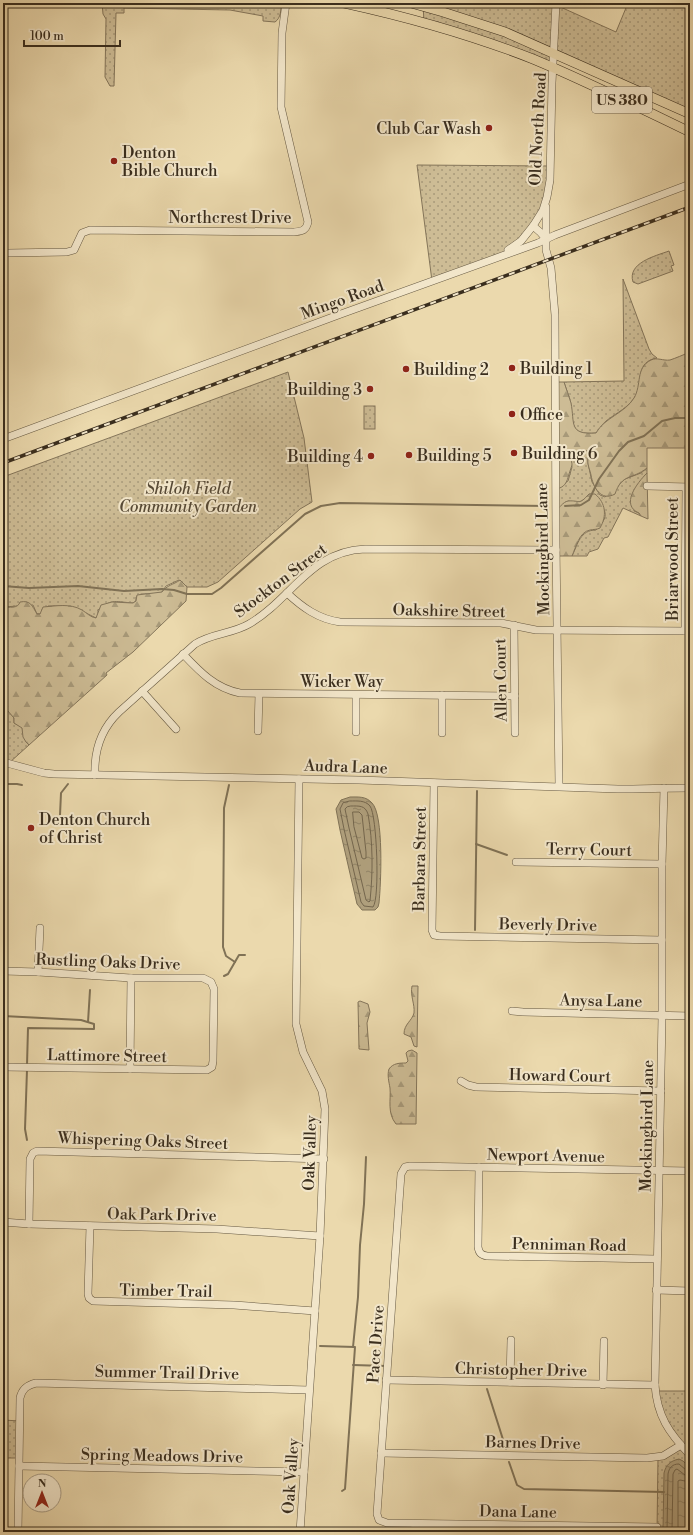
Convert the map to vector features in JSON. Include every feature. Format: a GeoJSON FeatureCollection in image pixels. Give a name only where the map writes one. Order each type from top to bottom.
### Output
{"type":"FeatureCollection","features":[{"type":"Feature","properties":{"kind":"main road","name":"US 380"},"geometry":{"type":"LineString","coordinates":[[344,3],[378,10],[443,28],[491,44],[554,68],[690,132]]}},
{"type":"Feature","properties":{"kind":"main road","name":"US 380"},"geometry":{"type":"LineString","coordinates":[[411,3],[498,30],[554,53],[690,114]]}},
{"type":"Feature","properties":{"kind":"street","name":"Northcrest Drive"},"geometry":{"type":"LineString","coordinates":[[8,253],[66,252],[74,250],[82,233],[90,230],[294,232],[302,231],[306,228],[308,222],[281,107],[282,33],[286,3]]}},
{"type":"Feature","properties":{"kind":"street","name":"Old North Road"},"geometry":{"type":"LineString","coordinates":[[494,258],[515,246],[533,226],[543,210],[547,197],[550,180],[556,3]]}},
{"type":"Feature","properties":{"kind":"street","name":"Mingo Road"},"geometry":{"type":"LineString","coordinates":[[3,439],[546,239],[690,184]]}},
{"type":"Feature","properties":{"kind":"street","name":"Mockingbird Lane"},"geometry":{"type":"LineString","coordinates":[[547,197],[546,250],[551,268],[554,315],[559,786]]}},
{"type":"Feature","properties":{"kind":"street"},"geometry":{"type":"LineString","coordinates":[[533,226],[546,239]]}},
{"type":"Feature","properties":{"kind":"street"},"geometry":{"type":"LineString","coordinates":[[647,486],[688,487]]}},
{"type":"Feature","properties":{"kind":"street","name":"Briarwood Street"},"geometry":{"type":"LineString","coordinates":[[688,487],[688,631]]}},
{"type":"Feature","properties":{"kind":"street","name":"Stockton Street"},"geometry":{"type":"LineString","coordinates":[[95,775],[96,753],[103,731],[114,716],[183,654],[204,638],[242,628],[251,623],[320,563],[336,554],[365,548],[556,550]]}},
{"type":"Feature","properties":{"kind":"street","name":"Oakshire Street"},"geometry":{"type":"LineString","coordinates":[[287,593],[306,610],[324,618],[337,621],[496,623],[514,625],[528,629],[557,630],[688,631]]}},
{"type":"Feature","properties":{"kind":"street","name":"Allen Court"},"geometry":{"type":"LineString","coordinates":[[514,625],[515,733]]}},
{"type":"Feature","properties":{"kind":"street","name":"Wicker Way"},"geometry":{"type":"LineString","coordinates":[[183,654],[201,673],[220,686],[235,692],[259,694],[515,696]]}},
{"type":"Feature","properties":{"kind":"street"},"geometry":{"type":"LineString","coordinates":[[142,691],[176,729]]}},
{"type":"Feature","properties":{"kind":"street"},"geometry":{"type":"LineString","coordinates":[[258,731],[259,694]]}},
{"type":"Feature","properties":{"kind":"street"},"geometry":{"type":"LineString","coordinates":[[356,695],[356,732]]}},
{"type":"Feature","properties":{"kind":"street"},"geometry":{"type":"LineString","coordinates":[[442,695],[442,733]]}},
{"type":"Feature","properties":{"kind":"street","name":"Audra Lane"},"geometry":{"type":"LineString","coordinates":[[3,762],[48,774],[299,779],[618,789],[690,788]]}},
{"type":"Feature","properties":{"kind":"street","name":"Oak Valley"},"geometry":{"type":"LineString","coordinates":[[299,779],[296,1024],[305,1059],[324,1097],[325,1109],[320,1236],[300,1532]]}},
{"type":"Feature","properties":{"kind":"street","name":"Barbara Street"},"geometry":{"type":"LineString","coordinates":[[434,783],[432,930],[434,935]]}},
{"type":"Feature","properties":{"kind":"street","name":"Mockingbird Lane"},"geometry":{"type":"LineString","coordinates":[[664,788],[662,864],[661,1091],[655,1385],[656,1397],[663,1419],[668,1429],[690,1455]]}},
{"type":"Feature","properties":{"kind":"street","name":"Terry Court"},"geometry":{"type":"LineString","coordinates":[[516,862],[662,864]]}},
{"type":"Feature","properties":{"kind":"street"},"geometry":{"type":"LineString","coordinates":[[38,972],[40,928]]}},
{"type":"Feature","properties":{"kind":"street","name":"Beverly Drive"},"geometry":{"type":"LineString","coordinates":[[434,935],[662,940]]}},
{"type":"Feature","properties":{"kind":"street","name":"Rustling Oaks Drive"},"geometry":{"type":"LineString","coordinates":[[3,971],[131,978],[203,978],[211,982],[214,989],[213,1061],[210,1069]]}},
{"type":"Feature","properties":{"kind":"street"},"geometry":{"type":"LineString","coordinates":[[130,1069],[131,978]]}},
{"type":"Feature","properties":{"kind":"street","name":"Anysa Lane"},"geometry":{"type":"LineString","coordinates":[[512,1011],[690,1016]]}},
{"type":"Feature","properties":{"kind":"street","name":"Lattimore Street"},"geometry":{"type":"LineString","coordinates":[[3,1067],[201,1071],[210,1069]]}},
{"type":"Feature","properties":{"kind":"street","name":"Howard Court"},"geometry":{"type":"LineString","coordinates":[[461,1081],[476,1087],[661,1091]]}},
{"type":"Feature","properties":{"kind":"street","name":"Whispering Oaks Street"},"geometry":{"type":"LineString","coordinates":[[29,1224],[30,1159],[33,1153],[37,1151],[324,1159]]}},
{"type":"Feature","properties":{"kind":"street","name":"Newport Avenue"},"geometry":{"type":"LineString","coordinates":[[403,1169],[410,1166],[690,1171]]}},
{"type":"Feature","properties":{"kind":"street","name":"Penniman Road"},"geometry":{"type":"LineString","coordinates":[[479,1168],[478,1247],[480,1254],[487,1256],[657,1259]]}},
{"type":"Feature","properties":{"kind":"street","name":"Pace Drive"},"geometry":{"type":"LineString","coordinates":[[379,1520],[377,1514],[386,1380],[401,1174],[403,1169]]}},
{"type":"Feature","properties":{"kind":"street","name":"Oak Park Drive"},"geometry":{"type":"LineString","coordinates":[[3,1222],[217,1229],[320,1236]]}},
{"type":"Feature","properties":{"kind":"street","name":"Timber Trail"},"geometry":{"type":"LineString","coordinates":[[90,1226],[88,1294],[89,1298],[93,1301],[234,1305],[315,1311]]}},
{"type":"Feature","properties":{"kind":"street"},"geometry":{"type":"LineString","coordinates":[[656,1290],[690,1291]]}},
{"type":"Feature","properties":{"kind":"street"},"geometry":{"type":"LineString","coordinates":[[510,1382],[511,1340]]}},
{"type":"Feature","properties":{"kind":"street"},"geometry":{"type":"LineString","coordinates":[[603,1385],[604,1341]]}},
{"type":"Feature","properties":{"kind":"street","name":"Christopher Drive"},"geometry":{"type":"LineString","coordinates":[[386,1380],[655,1385]]}},
{"type":"Feature","properties":{"kind":"street","name":"Summer Trail Drive"},"geometry":{"type":"LineString","coordinates":[[19,1466],[20,1398],[25,1388],[36,1383],[309,1390]]}},
{"type":"Feature","properties":{"kind":"street","name":"Barnes Drive"},"geometry":{"type":"LineString","coordinates":[[382,1453],[648,1458],[663,1456],[681,1445]]}},
{"type":"Feature","properties":{"kind":"street"},"geometry":{"type":"LineString","coordinates":[[18,1532],[19,1466]]}},
{"type":"Feature","properties":{"kind":"street","name":"Spring Meadows Drive"},"geometry":{"type":"LineString","coordinates":[[19,1466],[304,1472]]}},
{"type":"Feature","properties":{"kind":"street","name":"Dana Lane"},"geometry":{"type":"LineString","coordinates":[[379,1520],[387,1523],[657,1530]]}},
{"type":"Feature","properties":{"kind":"street"},"geometry":{"type":"LineString","coordinates":[[415,1524],[415,1532]]}},
{"type":"Feature","properties":{"kind":"green space"},"geometry":{"type":"Polygon","coordinates":[[[102,3],[281,3],[281,11],[280,16],[275,22],[263,21],[263,16],[230,10],[124,8],[124,13],[116,13],[114,86],[110,86],[105,77],[106,19],[103,14],[102,3]]]}},
{"type":"Feature","properties":{"kind":"green space"},"geometry":{"type":"Polygon","coordinates":[[[423,3],[556,3],[556,5],[616,32],[628,3],[690,3],[690,114],[554,53],[554,68],[424,23],[423,3]]]}},
{"type":"Feature","properties":{"kind":"green space"},"geometry":{"type":"Polygon","coordinates":[[[417,165],[550,166],[543,210],[509,250],[432,281],[417,165]]]}},
{"type":"Feature","properties":{"kind":"green space"},"geometry":{"type":"Polygon","coordinates":[[[669,251],[674,265],[671,266],[673,271],[638,284],[633,282],[632,275],[638,265],[650,258],[669,251]]]}},
{"type":"Feature","properties":{"kind":"green space"},"geometry":{"type":"Polygon","coordinates":[[[623,279],[649,349],[657,358],[650,360],[645,364],[641,373],[638,390],[630,403],[605,422],[596,433],[582,433],[573,425],[570,400],[564,382],[624,381],[623,279]]]}},
{"type":"Feature","properties":{"kind":"green space"},"geometry":{"type":"Polygon","coordinates":[[[690,352],[690,448],[647,448],[647,468],[642,472],[624,480],[618,487],[615,494],[610,496],[602,495],[598,492],[594,484],[588,461],[588,457],[592,450],[571,453],[570,456],[572,465],[566,482],[563,486],[555,489],[555,382],[564,382],[571,403],[574,426],[577,430],[587,433],[596,433],[604,423],[625,408],[634,398],[638,388],[641,372],[646,363],[653,359],[670,360],[690,352]]]}},
{"type":"Feature","properties":{"kind":"green space","name":"Shiloh Field Community Garden"},"geometry":{"type":"Polygon","coordinates":[[[288,372],[304,438],[312,502],[300,509],[218,582],[207,587],[187,587],[179,580],[166,586],[162,592],[157,594],[141,594],[136,597],[136,601],[133,603],[111,602],[98,610],[98,615],[96,618],[86,613],[58,606],[48,606],[40,614],[37,614],[33,605],[3,607],[3,477],[288,372]]]}},
{"type":"Feature","properties":{"kind":"green space"},"geometry":{"type":"Polygon","coordinates":[[[364,406],[375,406],[375,429],[364,429],[364,406]]]}},
{"type":"Feature","properties":{"kind":"green space"},"geometry":{"type":"Polygon","coordinates":[[[592,450],[588,458],[588,463],[592,482],[600,495],[605,497],[625,479],[641,473],[647,468],[647,473],[634,492],[634,511],[639,513],[641,516],[623,508],[608,537],[604,538],[598,549],[589,552],[587,556],[572,556],[580,538],[586,532],[596,530],[601,524],[605,515],[604,511],[599,503],[589,494],[580,502],[568,501],[556,511],[555,489],[568,481],[572,467],[570,458],[571,453],[592,450]]]}},
{"type":"Feature","properties":{"kind":"green space"},"geometry":{"type":"Polygon","coordinates":[[[647,473],[648,519],[641,516],[633,509],[631,505],[632,494],[635,488],[647,473]]]}},
{"type":"Feature","properties":{"kind":"green space"},"geometry":{"type":"Polygon","coordinates":[[[589,494],[595,494],[603,506],[604,519],[600,528],[586,531],[583,534],[578,540],[572,556],[556,556],[556,511],[566,502],[579,502],[589,494]]]}},
{"type":"Feature","properties":{"kind":"green space"},"geometry":{"type":"Polygon","coordinates":[[[180,580],[187,587],[186,601],[133,652],[106,673],[107,675],[29,745],[23,737],[22,728],[14,723],[14,718],[7,710],[6,700],[3,695],[3,607],[15,607],[20,602],[27,602],[31,604],[37,614],[40,614],[43,607],[73,606],[96,618],[101,605],[112,602],[133,603],[136,601],[137,595],[162,592],[168,586],[180,580]]]}},
{"type":"Feature","properties":{"kind":"green space"},"geometry":{"type":"Polygon","coordinates":[[[3,695],[6,697],[6,707],[14,718],[14,723],[22,727],[26,742],[29,745],[9,763],[3,762],[3,695]]]}},
{"type":"Feature","properties":{"kind":"green space"},"geometry":{"type":"Polygon","coordinates":[[[412,986],[418,986],[417,1047],[414,1046],[411,1037],[404,1034],[405,1028],[414,1013],[412,986]]]}},
{"type":"Feature","properties":{"kind":"green space"},"geometry":{"type":"Polygon","coordinates":[[[360,1001],[368,1004],[370,1012],[367,1023],[369,1050],[359,1049],[358,1002],[360,1001]]]}},
{"type":"Feature","properties":{"kind":"green space"},"geometry":{"type":"Polygon","coordinates":[[[412,1050],[417,1053],[416,1124],[396,1124],[390,1111],[388,1071],[395,1064],[406,1063],[408,1061],[406,1053],[412,1050]]]}},
{"type":"Feature","properties":{"kind":"green space"},"geometry":{"type":"Polygon","coordinates":[[[655,1391],[690,1391],[690,1532],[657,1532],[658,1457],[681,1445],[673,1436],[655,1391]]]}},
{"type":"Feature","properties":{"kind":"green space"},"geometry":{"type":"Polygon","coordinates":[[[3,1420],[20,1421],[19,1458],[3,1458],[3,1420]]]}},
{"type":"Feature","properties":{"kind":"water"},"geometry":{"type":"Polygon","coordinates":[[[350,797],[362,797],[367,799],[372,803],[376,810],[381,850],[379,903],[375,910],[362,910],[357,904],[340,830],[336,809],[341,800],[350,797]]]}},
{"type":"Feature","properties":{"kind":"water"},"geometry":{"type":"Polygon","coordinates":[[[679,1459],[690,1468],[690,1532],[663,1532],[664,1473],[669,1464],[679,1459]]]}},
{"type":"Feature","properties":{"kind":"waterway"},"geometry":{"type":"LineString","coordinates":[[565,506],[581,505],[589,500],[599,479],[619,451],[628,442],[644,436],[662,421],[675,418],[690,418]]}},
{"type":"Feature","properties":{"kind":"waterway"},"geometry":{"type":"LineString","coordinates":[[3,586],[29,588],[78,586],[124,591],[162,589],[174,590],[187,594],[212,594],[221,588],[305,514],[321,506],[340,503],[547,506]]}},
{"type":"Feature","properties":{"kind":"waterway"},"geometry":{"type":"LineString","coordinates":[[3,784],[22,785]]}},
{"type":"Feature","properties":{"kind":"waterway"},"geometry":{"type":"LineString","coordinates":[[60,815],[61,793],[68,784]]}},
{"type":"Feature","properties":{"kind":"waterway"},"geometry":{"type":"LineString","coordinates":[[229,785],[224,808],[223,947],[226,956],[235,962]]}},
{"type":"Feature","properties":{"kind":"waterway"},"geometry":{"type":"LineString","coordinates":[[475,930],[477,791]]}},
{"type":"Feature","properties":{"kind":"waterway"},"geometry":{"type":"LineString","coordinates":[[476,844],[507,855]]}},
{"type":"Feature","properties":{"kind":"waterway"},"geometry":{"type":"LineString","coordinates":[[224,976],[228,974],[239,955],[245,955]]}},
{"type":"Feature","properties":{"kind":"waterway"},"geometry":{"type":"LineString","coordinates":[[88,1022],[90,990]]}},
{"type":"Feature","properties":{"kind":"waterway"},"geometry":{"type":"LineString","coordinates":[[3,1016],[81,1020],[94,1024],[94,1029],[28,1028],[27,1065]]}},
{"type":"Feature","properties":{"kind":"waterway"},"geometry":{"type":"LineString","coordinates":[[27,1070],[25,1129],[27,1140]]}},
{"type":"Feature","properties":{"kind":"waterway"},"geometry":{"type":"LineString","coordinates":[[353,1347],[358,1297],[366,1157]]}},
{"type":"Feature","properties":{"kind":"waterway"},"geometry":{"type":"LineString","coordinates":[[320,1346],[355,1347],[345,1489],[342,1491]]}},
{"type":"Feature","properties":{"kind":"waterway"},"geometry":{"type":"LineString","coordinates":[[353,1365],[386,1366]]}},
{"type":"Feature","properties":{"kind":"waterway"},"geometry":{"type":"LineString","coordinates":[[487,1389],[506,1449]]}},
{"type":"Feature","properties":{"kind":"waterway"},"geometry":{"type":"LineString","coordinates":[[509,1462],[517,1485],[524,1489],[664,1492]]}},
{"type":"Feature","properties":{"kind":"railway"},"geometry":{"type":"LineString","coordinates":[[3,463],[690,207]]}},
{"type":"Feature","properties":{"kind":"place","name":"Club Car Wash"},"geometry":{"type":"Point","coordinates":[489,128]}},
{"type":"Feature","properties":{"kind":"place","name":"Denton Bible Church"},"geometry":{"type":"Point","coordinates":[114,161]}},
{"type":"Feature","properties":{"kind":"place","name":"Building 1"},"geometry":{"type":"Point","coordinates":[512,368]}},
{"type":"Feature","properties":{"kind":"place","name":"Building 2"},"geometry":{"type":"Point","coordinates":[406,369]}},
{"type":"Feature","properties":{"kind":"place","name":"Building 3"},"geometry":{"type":"Point","coordinates":[370,389]}},
{"type":"Feature","properties":{"kind":"place","name":"Office"},"geometry":{"type":"Point","coordinates":[512,414]}},
{"type":"Feature","properties":{"kind":"place","name":"Building 6"},"geometry":{"type":"Point","coordinates":[514,453]}},
{"type":"Feature","properties":{"kind":"place","name":"Building 5"},"geometry":{"type":"Point","coordinates":[409,455]}},
{"type":"Feature","properties":{"kind":"place","name":"Building 4"},"geometry":{"type":"Point","coordinates":[371,456]}},
{"type":"Feature","properties":{"kind":"place","name":"Denton Church of Christ"},"geometry":{"type":"Point","coordinates":[31,828]}}]}
